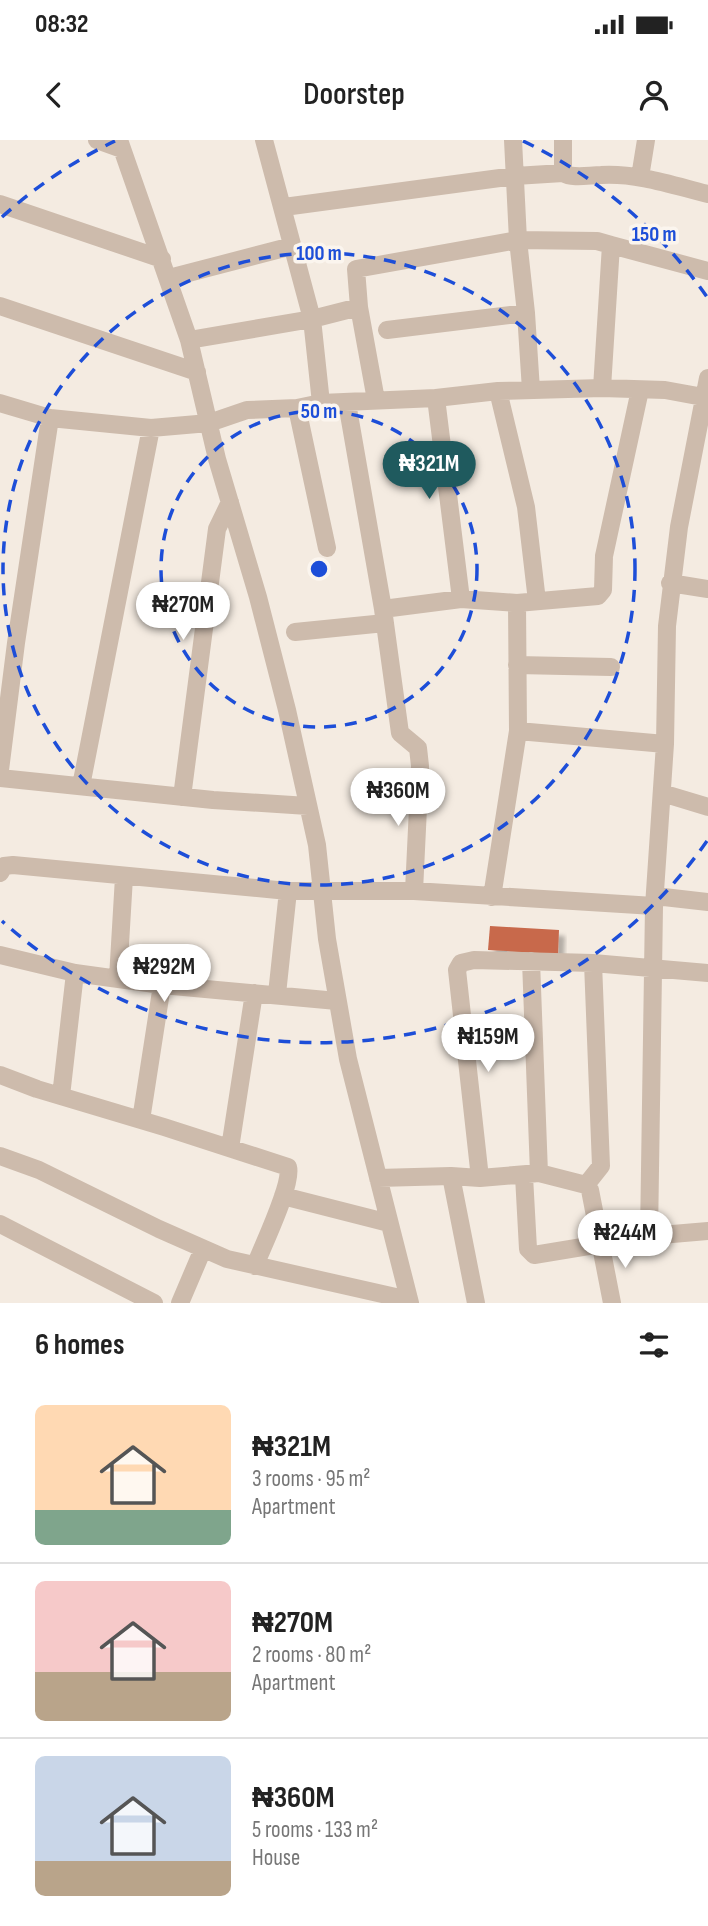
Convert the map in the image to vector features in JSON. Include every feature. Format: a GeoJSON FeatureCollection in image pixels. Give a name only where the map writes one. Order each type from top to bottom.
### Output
{"type":"FeatureCollection","features":[{"type":"Feature","properties":{"kind":"street"},"geometry":{"type":"LineString","coordinates":[[0,1157],[39,1170],[227,1259],[410,1302],[348,1059],[327,939],[317,845],[264,622],[189,340],[121,145],[97,140]]}},
{"type":"Feature","properties":{"kind":"street"},"geometry":{"type":"LineString","coordinates":[[264,140],[312,319],[321,403]]}},
{"type":"Feature","properties":{"kind":"street"},"geometry":{"type":"LineString","coordinates":[[513,140],[518,240],[531,390]]}},
{"type":"Feature","properties":{"kind":"street"},"geometry":{"type":"LineString","coordinates":[[563,140],[563,173]]}},
{"type":"Feature","properties":{"kind":"street"},"geometry":{"type":"LineString","coordinates":[[640,177],[646,140]]}},
{"type":"Feature","properties":{"kind":"street"},"geometry":{"type":"LineString","coordinates":[[284,207],[515,176],[563,173],[570,176],[612,174],[640,177],[707,191]]}},
{"type":"Feature","properties":{"kind":"street"},"geometry":{"type":"LineString","coordinates":[[0,204],[162,259]]}},
{"type":"Feature","properties":{"kind":"street"},"geometry":{"type":"LineString","coordinates":[[376,400],[359,307],[355,271],[361,266],[518,240],[597,241],[708,271]]}},
{"type":"Feature","properties":{"kind":"street"},"geometry":{"type":"LineString","coordinates":[[602,388],[611,245]]}},
{"type":"Feature","properties":{"kind":"street"},"geometry":{"type":"LineString","coordinates":[[169,278],[292,246]]}},
{"type":"Feature","properties":{"kind":"street"},"geometry":{"type":"LineString","coordinates":[[0,306],[197,372]]}},
{"type":"Feature","properties":{"kind":"street"},"geometry":{"type":"LineString","coordinates":[[189,340],[312,319],[359,307]]}},
{"type":"Feature","properties":{"kind":"street"},"geometry":{"type":"LineString","coordinates":[[387,330],[526,313]]}},
{"type":"Feature","properties":{"kind":"street"},"geometry":{"type":"LineString","coordinates":[[649,1236],[654,901],[665,744],[667,626],[670,583],[708,379]]}},
{"type":"Feature","properties":{"kind":"street"},"geometry":{"type":"LineString","coordinates":[[0,403],[50,418],[150,428],[209,423],[247,410],[298,408],[321,403],[436,398],[498,391],[602,388],[665,390],[706,398]]}},
{"type":"Feature","properties":{"kind":"street"},"geometry":{"type":"LineString","coordinates":[[295,632],[461,599],[517,603],[598,596],[603,590],[604,555],[640,390]]}},
{"type":"Feature","properties":{"kind":"street"},"geometry":{"type":"LineString","coordinates":[[498,391],[526,507],[537,601]]}},
{"type":"Feature","properties":{"kind":"street"},"geometry":{"type":"LineString","coordinates":[[436,398],[461,599]]}},
{"type":"Feature","properties":{"kind":"street"},"geometry":{"type":"LineString","coordinates":[[346,403],[384,616],[400,733],[418,747],[420,766],[414,891]]}},
{"type":"Feature","properties":{"kind":"street"},"geometry":{"type":"LineString","coordinates":[[298,408],[327,548]]}},
{"type":"Feature","properties":{"kind":"street"},"geometry":{"type":"LineString","coordinates":[[0,769],[50,418]]}},
{"type":"Feature","properties":{"kind":"street"},"geometry":{"type":"LineString","coordinates":[[81,786],[150,428]]}},
{"type":"Feature","properties":{"kind":"street"},"geometry":{"type":"LineString","coordinates":[[182,797],[217,529],[230,502]]}},
{"type":"Feature","properties":{"kind":"street"},"geometry":{"type":"LineString","coordinates":[[670,583],[708,589]]}},
{"type":"Feature","properties":{"kind":"street"},"geometry":{"type":"LineString","coordinates":[[492,897],[518,731],[517,603]]}},
{"type":"Feature","properties":{"kind":"street"},"geometry":{"type":"LineString","coordinates":[[517,665],[611,667]]}},
{"type":"Feature","properties":{"kind":"street"},"geometry":{"type":"LineString","coordinates":[[518,731],[665,744]]}},
{"type":"Feature","properties":{"kind":"street"},"geometry":{"type":"LineString","coordinates":[[0,778],[182,797],[308,806]]}},
{"type":"Feature","properties":{"kind":"street"},"geometry":{"type":"LineString","coordinates":[[662,793],[708,807]]}},
{"type":"Feature","properties":{"kind":"street"},"geometry":{"type":"LineString","coordinates":[[0,873],[4,866],[12,865],[288,891],[414,891],[492,897],[708,902]]}},
{"type":"Feature","properties":{"kind":"street"},"geometry":{"type":"LineString","coordinates":[[118,978],[124,877]]}},
{"type":"Feature","properties":{"kind":"street"},"geometry":{"type":"LineString","coordinates":[[277,994],[288,891]]}},
{"type":"Feature","properties":{"kind":"street"},"geometry":{"type":"LineString","coordinates":[[0,955],[75,973],[162,985],[337,1001]]}},
{"type":"Feature","properties":{"kind":"street"},"geometry":{"type":"LineString","coordinates":[[480,1178],[457,970],[461,963],[474,960],[593,963],[708,973]]}},
{"type":"Feature","properties":{"kind":"street"},"geometry":{"type":"LineString","coordinates":[[531,961],[532,1175],[528,1249],[534,1255],[649,1236],[708,1231]]}},
{"type":"Feature","properties":{"kind":"street"},"geometry":{"type":"LineString","coordinates":[[586,1185],[601,1166],[593,963]]}},
{"type":"Feature","properties":{"kind":"street"},"geometry":{"type":"LineString","coordinates":[[61,1096],[75,973]]}},
{"type":"Feature","properties":{"kind":"street"},"geometry":{"type":"LineString","coordinates":[[141,1120],[162,985]]}},
{"type":"Feature","properties":{"kind":"street"},"geometry":{"type":"LineString","coordinates":[[230,1148],[254,993]]}},
{"type":"Feature","properties":{"kind":"street"},"geometry":{"type":"LineString","coordinates":[[0,1075],[288,1167],[283,1196],[255,1266]]}},
{"type":"Feature","properties":{"kind":"street"},"geometry":{"type":"LineString","coordinates":[[378,1178],[532,1175],[586,1185],[590,1189],[612,1303]]}},
{"type":"Feature","properties":{"kind":"street"},"geometry":{"type":"LineString","coordinates":[[451,1176],[476,1303]]}},
{"type":"Feature","properties":{"kind":"street"},"geometry":{"type":"LineString","coordinates":[[283,1196],[335,1207],[389,1223]]}},
{"type":"Feature","properties":{"kind":"street"},"geometry":{"type":"LineString","coordinates":[[0,1224],[154,1303]]}},
{"type":"Feature","properties":{"kind":"street"},"geometry":{"type":"LineString","coordinates":[[180,1303],[203,1249]]}},
{"type":"Feature","properties":{"kind":"building"},"geometry":{"type":"Polygon","coordinates":[[[490,926],[559,930],[558,954],[488,950],[490,926]]]}}]}
